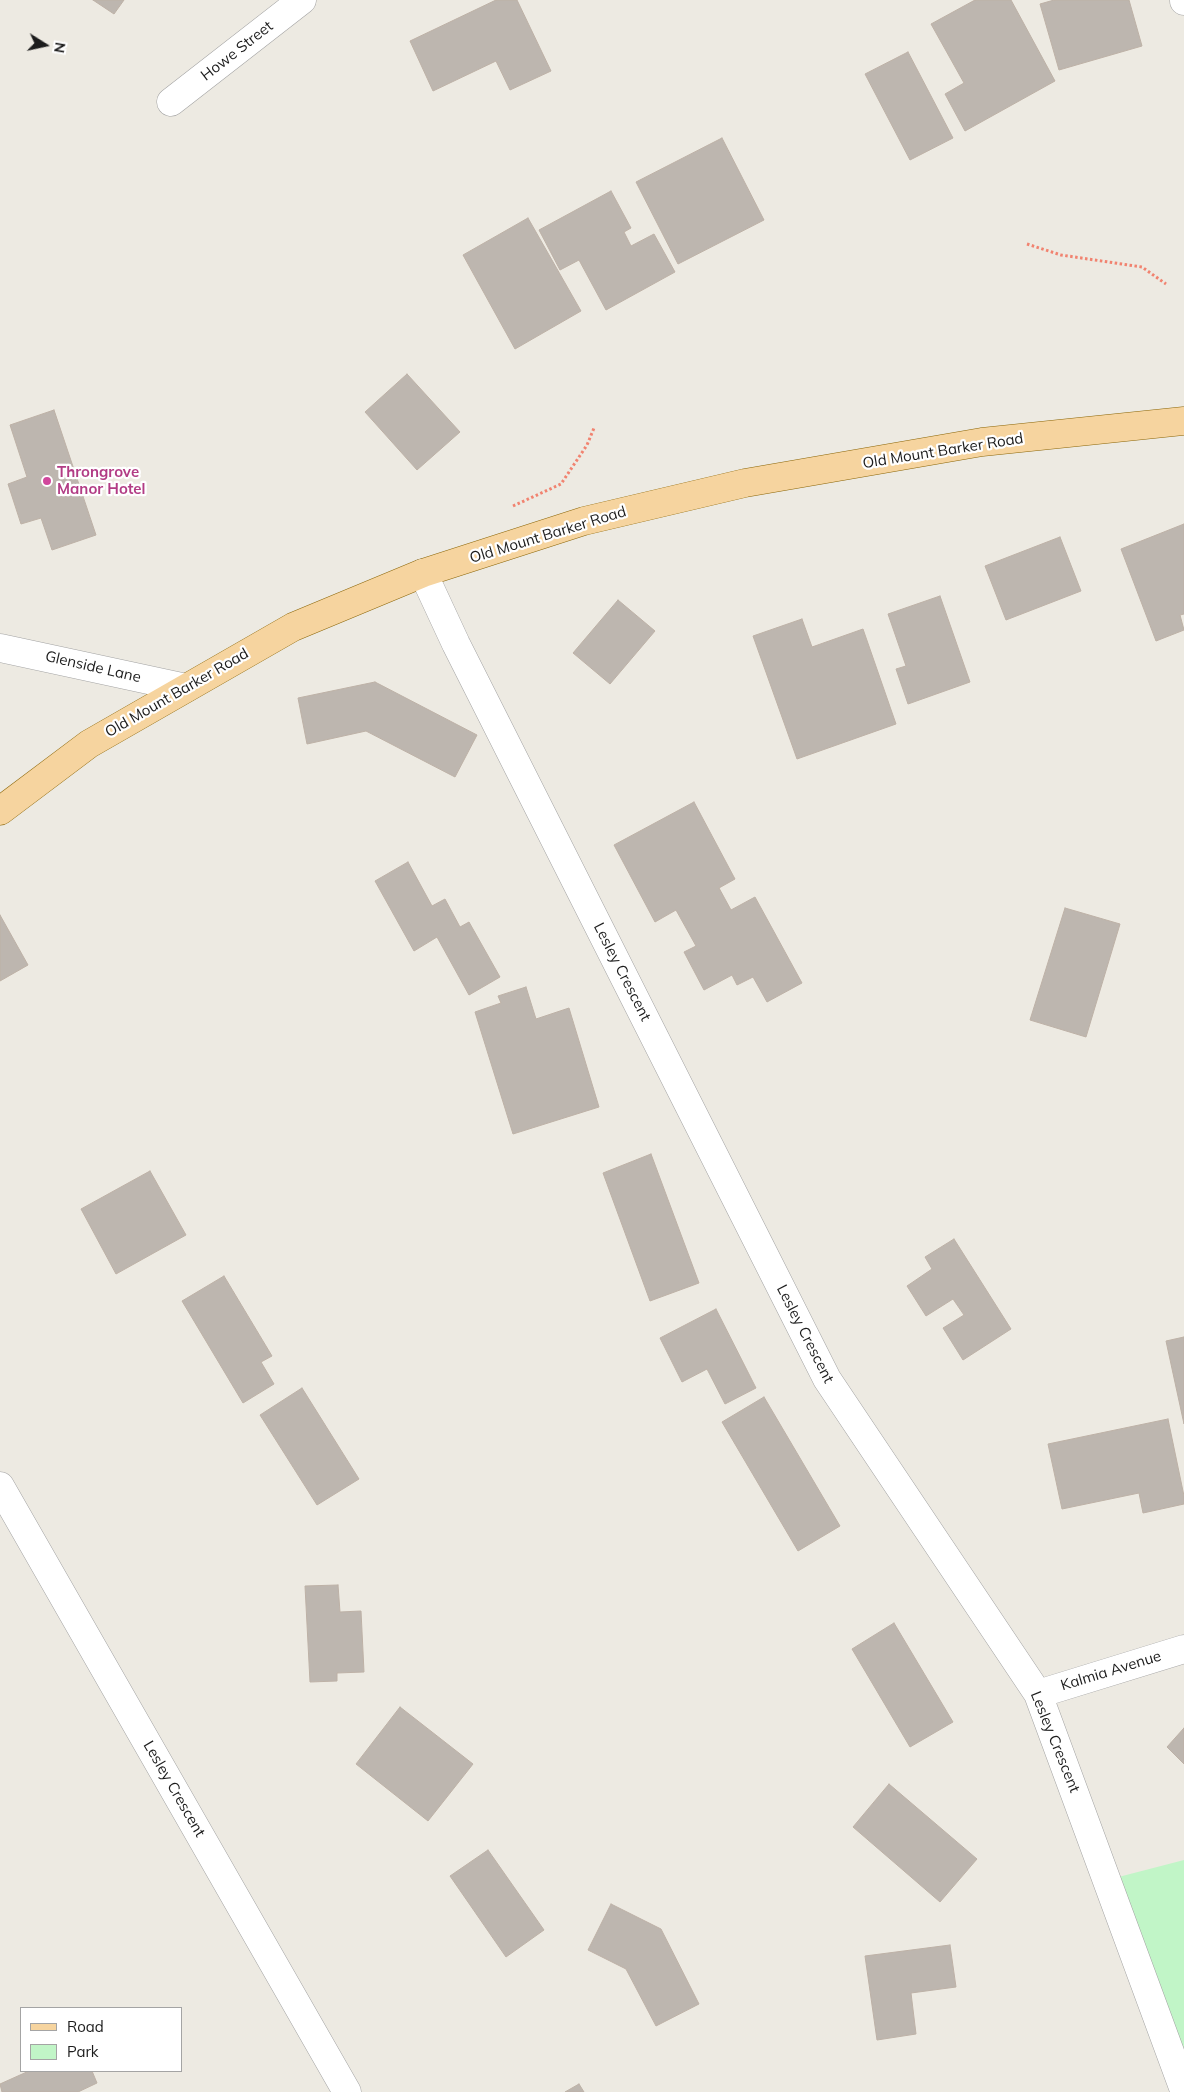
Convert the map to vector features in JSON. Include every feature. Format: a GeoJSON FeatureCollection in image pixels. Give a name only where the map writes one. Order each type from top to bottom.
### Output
{"type":"FeatureCollection","features":[{"type":"Feature","properties":{"kind":"main road","name":"Old Mount Barker Road"},"geometry":{"type":"LineString","coordinates":[[0,811],[89,744],[294,627],[423,573],[584,521],[745,482],[982,442],[1184,421]]}},
{"type":"Feature","properties":{"kind":"street","name":"Howe Street"},"geometry":{"type":"LineString","coordinates":[[171,102],[302,0]]}},
{"type":"Feature","properties":{"kind":"street","name":"Lesley Crescent"},"geometry":{"type":"LineString","coordinates":[[423,573],[456,644],[827,1379],[1038,1694],[1184,2090]]}},
{"type":"Feature","properties":{"kind":"street","name":"Glenside Lane"},"geometry":{"type":"LineString","coordinates":[[0,648],[186,688]]}},
{"type":"Feature","properties":{"kind":"street","name":"Lesley Crescent"},"geometry":{"type":"LineString","coordinates":[[0,1486],[347,2092]]}},
{"type":"Feature","properties":{"kind":"street","name":"Kalmia Avenue"},"geometry":{"type":"LineString","coordinates":[[1038,1694],[1184,1649]]}},
{"type":"Feature","properties":{"kind":"path"},"geometry":{"type":"LineString","coordinates":[[1027,244],[1061,255],[1142,267],[1166,284]]}},
{"type":"Feature","properties":{"kind":"path"},"geometry":{"type":"LineString","coordinates":[[507,509],[561,484],[587,445],[594,428]]}},
{"type":"Feature","properties":{"kind":"green space"},"geometry":{"type":"Polygon","coordinates":[[[1184,1860],[1184,2090],[1107,1880],[1184,1860]]]}},
{"type":"Feature","properties":{"kind":"building"},"geometry":{"type":"Polygon","coordinates":[[[93,0],[124,0],[114,14],[93,0]]]}},
{"type":"Feature","properties":{"kind":"building"},"geometry":{"type":"Polygon","coordinates":[[[496,0],[517,0],[551,71],[510,90],[496,61],[433,91],[410,41],[496,0]]]}},
{"type":"Feature","properties":{"kind":"building"},"geometry":{"type":"Polygon","coordinates":[[[975,0],[1011,0],[1055,81],[965,131],[945,94],[964,83],[931,24],[975,0]]]}},
{"type":"Feature","properties":{"kind":"building"},"geometry":{"type":"Polygon","coordinates":[[[1054,0],[1129,0],[1142,46],[1059,70],[1040,4],[1054,0]]]}},
{"type":"Feature","properties":{"kind":"building"},"geometry":{"type":"Polygon","coordinates":[[[908,52],[953,138],[910,160],[865,74],[908,52]]]}},
{"type":"Feature","properties":{"kind":"building"},"geometry":{"type":"Polygon","coordinates":[[[722,138],[764,220],[678,264],[636,182],[722,138]]]}},
{"type":"Feature","properties":{"kind":"building"},"geometry":{"type":"Polygon","coordinates":[[[611,191],[631,228],[624,232],[631,246],[654,234],[675,272],[606,310],[579,260],[560,270],[539,230],[611,191]]]}},
{"type":"Feature","properties":{"kind":"building"},"geometry":{"type":"Polygon","coordinates":[[[528,218],[581,311],[515,349],[463,255],[528,218]]]}},
{"type":"Feature","properties":{"kind":"building"},"geometry":{"type":"Polygon","coordinates":[[[407,374],[460,432],[417,470],[365,412],[407,374]]]}},
{"type":"Feature","properties":{"kind":"building","name":"Throngrove Manor Hotel"},"geometry":{"type":"Polygon","coordinates":[[[54,410],[96,535],[52,550],[41,518],[21,524],[8,484],[27,477],[10,425],[54,410]]]}},
{"type":"Feature","properties":{"kind":"building"},"geometry":{"type":"Polygon","coordinates":[[[1184,524],[1184,614],[1180,615],[1184,630],[1156,641],[1121,549],[1184,524]]]}},
{"type":"Feature","properties":{"kind":"building"},"geometry":{"type":"Polygon","coordinates":[[[1060,537],[1081,591],[1006,620],[985,566],[1060,537]]]}},
{"type":"Feature","properties":{"kind":"building"},"geometry":{"type":"Polygon","coordinates":[[[940,596],[970,682],[908,704],[896,669],[906,666],[888,614],[940,596]]]}},
{"type":"Feature","properties":{"kind":"building"},"geometry":{"type":"Polygon","coordinates":[[[618,600],[655,631],[610,684],[573,653],[618,600]]]}},
{"type":"Feature","properties":{"kind":"building"},"geometry":{"type":"Polygon","coordinates":[[[802,619],[812,647],[863,629],[896,724],[797,759],[753,636],[802,619]]]}},
{"type":"Feature","properties":{"kind":"building"},"geometry":{"type":"Polygon","coordinates":[[[375,682],[477,735],[455,777],[366,731],[307,744],[298,698],[375,682]]]}},
{"type":"Feature","properties":{"kind":"building"},"geometry":{"type":"Polygon","coordinates":[[[694,802],[735,879],[719,888],[731,910],[755,897],[802,983],[767,1002],[753,977],[737,985],[732,975],[704,990],[684,952],[696,946],[676,910],[655,922],[614,845],[694,802]]]}},
{"type":"Feature","properties":{"kind":"building"},"geometry":{"type":"Polygon","coordinates":[[[408,862],[432,906],[445,899],[460,927],[469,922],[500,977],[469,995],[437,937],[414,951],[375,881],[408,862]]]}},
{"type":"Feature","properties":{"kind":"building"},"geometry":{"type":"Polygon","coordinates":[[[1065,908],[1120,924],[1086,1037],[1030,1020],[1065,908]]]}},
{"type":"Feature","properties":{"kind":"building"},"geometry":{"type":"Polygon","coordinates":[[[0,915],[28,965],[0,981],[0,915]]]}},
{"type":"Feature","properties":{"kind":"building"},"geometry":{"type":"Polygon","coordinates":[[[526,987],[536,1019],[569,1008],[599,1107],[513,1134],[475,1012],[501,1003],[498,996],[526,987]]]}},
{"type":"Feature","properties":{"kind":"building"},"geometry":{"type":"Polygon","coordinates":[[[651,1154],[699,1283],[650,1301],[603,1173],[651,1154]]]}},
{"type":"Feature","properties":{"kind":"building"},"geometry":{"type":"Polygon","coordinates":[[[150,1171],[186,1235],[116,1274],[81,1209],[150,1171]]]}},
{"type":"Feature","properties":{"kind":"building"},"geometry":{"type":"Polygon","coordinates":[[[954,1239],[1011,1329],[963,1360],[943,1328],[964,1315],[953,1299],[926,1316],[907,1286],[932,1269],[925,1257],[954,1239]]]}},
{"type":"Feature","properties":{"kind":"building"},"geometry":{"type":"Polygon","coordinates":[[[224,1276],[272,1356],[261,1362],[274,1384],[243,1403],[182,1301],[224,1276]]]}},
{"type":"Feature","properties":{"kind":"building"},"geometry":{"type":"Polygon","coordinates":[[[716,1309],[756,1388],[725,1404],[707,1369],[682,1382],[660,1338],[716,1309]]]}},
{"type":"Feature","properties":{"kind":"building"},"geometry":{"type":"Polygon","coordinates":[[[1184,1337],[1184,1424],[1166,1341],[1184,1337]]]}},
{"type":"Feature","properties":{"kind":"building"},"geometry":{"type":"Polygon","coordinates":[[[302,1388],[359,1479],[317,1505],[260,1415],[302,1388]]]}},
{"type":"Feature","properties":{"kind":"building"},"geometry":{"type":"Polygon","coordinates":[[[764,1397],[840,1526],[798,1551],[722,1422],[764,1397]]]}},
{"type":"Feature","properties":{"kind":"building"},"geometry":{"type":"Polygon","coordinates":[[[1168,1419],[1184,1504],[1143,1513],[1139,1493],[1062,1509],[1048,1444],[1168,1419]]]}},
{"type":"Feature","properties":{"kind":"building"},"geometry":{"type":"Polygon","coordinates":[[[338,1585],[340,1612],[361,1611],[364,1672],[337,1673],[337,1681],[310,1682],[305,1586],[338,1585]]]}},
{"type":"Feature","properties":{"kind":"building"},"geometry":{"type":"Polygon","coordinates":[[[894,1623],[953,1722],[910,1747],[852,1649],[894,1623]]]}},
{"type":"Feature","properties":{"kind":"building"},"geometry":{"type":"Polygon","coordinates":[[[400,1707],[473,1764],[428,1821],[356,1764],[400,1707]]]}},
{"type":"Feature","properties":{"kind":"building"},"geometry":{"type":"Polygon","coordinates":[[[1184,1728],[1184,1764],[1167,1747],[1184,1728]]]}},
{"type":"Feature","properties":{"kind":"building"},"geometry":{"type":"Polygon","coordinates":[[[889,1784],[977,1859],[940,1902],[853,1827],[889,1784]]]}},
{"type":"Feature","properties":{"kind":"building"},"geometry":{"type":"Polygon","coordinates":[[[488,1850],[544,1930],[506,1957],[450,1876],[488,1850]]]}},
{"type":"Feature","properties":{"kind":"building"},"geometry":{"type":"Polygon","coordinates":[[[611,1904],[661,1929],[699,2004],[656,2026],[626,1969],[588,1950],[611,1904]]]}},
{"type":"Feature","properties":{"kind":"building"},"geometry":{"type":"Polygon","coordinates":[[[950,1945],[956,1987],[911,1993],[916,2034],[877,2040],[865,1956],[950,1945]]]}},
{"type":"Feature","properties":{"kind":"building"},"geometry":{"type":"Polygon","coordinates":[[[27,2072],[92,2072],[97,2083],[78,2092],[2,2092],[0,2084],[27,2072]]]}},
{"type":"Feature","properties":{"kind":"building"},"geometry":{"type":"Polygon","coordinates":[[[579,2084],[584,2092],[565,2092],[579,2084]]]}},
{"type":"Feature","properties":{"kind":"place","name":"Throngrove Manor Hotel"},"geometry":{"type":"Point","coordinates":[47,481]}}]}
